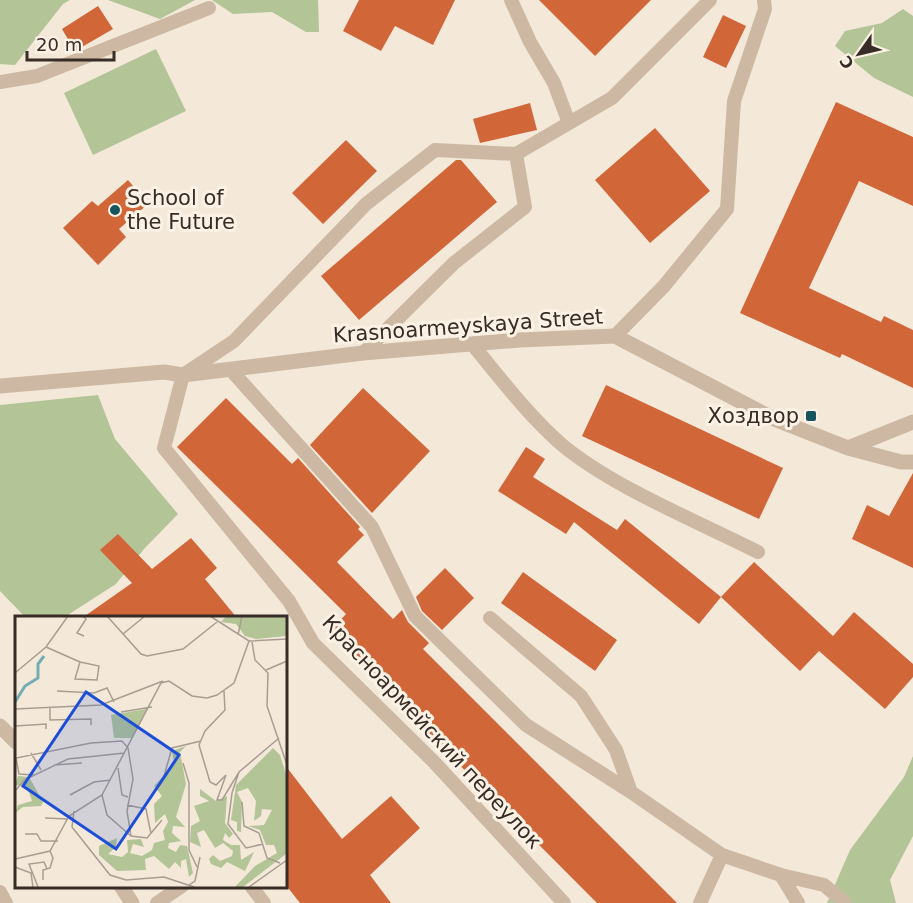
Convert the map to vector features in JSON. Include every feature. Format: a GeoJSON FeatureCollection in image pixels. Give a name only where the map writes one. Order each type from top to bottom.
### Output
{"type":"FeatureCollection","features":[{"type":"Feature","properties":{"kind":"street","name":"Krasnoarmeyskaya Street"},"geometry":{"type":"LineString","coordinates":[[0,386],[164,372],[183,375],[363,353],[615,336],[774,419],[848,448],[901,462],[913,462]]}},
{"type":"Feature","properties":{"kind":"street"},"geometry":{"type":"LineString","coordinates":[[848,448],[913,422]]}},
{"type":"Feature","properties":{"kind":"street"},"geometry":{"type":"LineString","coordinates":[[0,726],[15,741]]}},
{"type":"Feature","properties":{"kind":"street"},"geometry":{"type":"LineString","coordinates":[[122,888],[132,903]]}},
{"type":"Feature","properties":{"kind":"lane"},"geometry":{"type":"LineString","coordinates":[[511,0],[530,42],[554,83],[569,123]]}},
{"type":"Feature","properties":{"kind":"lane"},"geometry":{"type":"LineString","coordinates":[[183,375],[234,341],[366,204],[435,150],[516,154],[612,98],[710,0]]}},
{"type":"Feature","properties":{"kind":"lane"},"geometry":{"type":"LineString","coordinates":[[615,336],[664,286],[727,209],[734,101],[765,9],[764,0]]}},
{"type":"Feature","properties":{"kind":"lane"},"geometry":{"type":"LineString","coordinates":[[0,82],[37,76],[209,8]]}},
{"type":"Feature","properties":{"kind":"lane"},"geometry":{"type":"LineString","coordinates":[[363,353],[454,263],[525,207],[516,154]]}},
{"type":"Feature","properties":{"kind":"lane"},"geometry":{"type":"LineString","coordinates":[[472,344],[528,414],[563,445],[604,475],[758,552]]}},
{"type":"Feature","properties":{"kind":"lane"},"geometry":{"type":"LineString","coordinates":[[230,369],[372,527],[415,616],[526,725],[631,792],[722,855],[781,875],[824,885],[845,903]]}},
{"type":"Feature","properties":{"kind":"lane","name":"Красноармейский переулок"},"geometry":{"type":"LineString","coordinates":[[183,375],[164,448],[289,601],[313,643],[434,762],[564,903]]}},
{"type":"Feature","properties":{"kind":"lane"},"geometry":{"type":"LineString","coordinates":[[490,618],[581,696],[616,750],[631,792]]}},
{"type":"Feature","properties":{"kind":"lane"},"geometry":{"type":"LineString","coordinates":[[700,903],[722,855]]}},
{"type":"Feature","properties":{"kind":"lane"},"geometry":{"type":"LineString","coordinates":[[781,875],[798,903]]}},
{"type":"Feature","properties":{"kind":"lane"},"geometry":{"type":"LineString","coordinates":[[157,903],[179,888]]}},
{"type":"Feature","properties":{"kind":"lane"},"geometry":{"type":"LineString","coordinates":[[253,888],[264,903]]}},
{"type":"Feature","properties":{"kind":"lane"},"geometry":{"type":"LineString","coordinates":[[0,892],[6,903]]}},
{"type":"Feature","properties":{"kind":"green space"},"geometry":{"type":"Polygon","coordinates":[[[0,0],[70,0],[63,4],[15,65],[0,64],[0,0]]]}},
{"type":"Feature","properties":{"kind":"green space"},"geometry":{"type":"Polygon","coordinates":[[[108,0],[195,0],[160,19],[108,0]]]}},
{"type":"Feature","properties":{"kind":"green space"},"geometry":{"type":"Polygon","coordinates":[[[212,0],[318,0],[319,32],[306,32],[272,12],[233,14],[212,0]]]}},
{"type":"Feature","properties":{"kind":"green space"},"geometry":{"type":"Polygon","coordinates":[[[903,9],[913,16],[913,97],[874,78],[835,46],[845,31],[882,23],[903,9]]]}},
{"type":"Feature","properties":{"kind":"green space"},"geometry":{"type":"Polygon","coordinates":[[[156,49],[186,111],[93,155],[64,93],[156,49]]]}},
{"type":"Feature","properties":{"kind":"green space"},"geometry":{"type":"Polygon","coordinates":[[[98,395],[115,439],[178,514],[144,549],[116,584],[66,616],[24,616],[0,591],[0,405],[98,395]]]}},
{"type":"Feature","properties":{"kind":"green space"},"geometry":{"type":"Polygon","coordinates":[[[913,756],[913,836],[890,880],[896,903],[827,903],[850,850],[904,777],[913,756]]]}},
{"type":"Feature","properties":{"kind":"building"},"geometry":{"type":"Polygon","coordinates":[[[359,0],[455,0],[433,45],[395,26],[381,51],[343,31],[359,0]]]}},
{"type":"Feature","properties":{"kind":"building"},"geometry":{"type":"Polygon","coordinates":[[[539,0],[651,0],[595,56],[539,0]]]}},
{"type":"Feature","properties":{"kind":"building"},"geometry":{"type":"Polygon","coordinates":[[[98,6],[113,29],[75,51],[62,29],[98,6]]]}},
{"type":"Feature","properties":{"kind":"building"},"geometry":{"type":"Polygon","coordinates":[[[723,15],[746,26],[726,68],[703,57],[723,15]]]}},
{"type":"Feature","properties":{"kind":"building"},"geometry":{"type":"Polygon","coordinates":[[[836,102],[913,137],[913,206],[859,181],[809,288],[881,322],[884,316],[913,330],[913,388],[842,354],[840,358],[740,313],[836,102]]]}},
{"type":"Feature","properties":{"kind":"building"},"geometry":{"type":"Polygon","coordinates":[[[530,103],[537,130],[480,143],[473,119],[530,103]]]}},
{"type":"Feature","properties":{"kind":"building"},"geometry":{"type":"Polygon","coordinates":[[[655,128],[710,191],[650,243],[595,180],[655,128]]]}},
{"type":"Feature","properties":{"kind":"building"},"geometry":{"type":"Polygon","coordinates":[[[346,140],[377,171],[323,224],[292,193],[346,140]]]}},
{"type":"Feature","properties":{"kind":"building"},"geometry":{"type":"Polygon","coordinates":[[[456,160],[461,160],[497,202],[359,320],[321,276],[456,160]]]}},
{"type":"Feature","properties":{"kind":"building"},"geometry":{"type":"Polygon","coordinates":[[[128,180],[148,204],[119,229],[126,237],[98,265],[63,228],[92,201],[98,206],[128,180]]]}},
{"type":"Feature","properties":{"kind":"building"},"geometry":{"type":"Polygon","coordinates":[[[606,385],[783,468],[759,519],[582,436],[606,385]]]}},
{"type":"Feature","properties":{"kind":"building"},"geometry":{"type":"Polygon","coordinates":[[[363,388],[430,451],[372,513],[310,445],[363,388]]]}},
{"type":"Feature","properties":{"kind":"building"},"geometry":{"type":"Polygon","coordinates":[[[226,398],[292,464],[298,458],[360,527],[358,529],[364,535],[337,562],[393,619],[402,610],[408,622],[429,643],[423,649],[677,903],[597,903],[328,633],[346,614],[177,447],[226,398]]]}},
{"type":"Feature","properties":{"kind":"building"},"geometry":{"type":"Polygon","coordinates":[[[526,447],[545,459],[533,477],[617,530],[625,519],[721,597],[699,624],[574,522],[566,534],[498,491],[526,447]]]}},
{"type":"Feature","properties":{"kind":"building"},"geometry":{"type":"Polygon","coordinates":[[[913,473],[913,568],[852,539],[867,505],[889,516],[913,473]]]}},
{"type":"Feature","properties":{"kind":"building"},"geometry":{"type":"Polygon","coordinates":[[[118,534],[152,569],[191,538],[217,568],[205,579],[235,616],[85,616],[132,583],[100,550],[118,534]]]}},
{"type":"Feature","properties":{"kind":"building"},"geometry":{"type":"Polygon","coordinates":[[[754,562],[833,636],[854,612],[913,664],[913,677],[885,709],[819,651],[800,671],[721,597],[754,562]]]}},
{"type":"Feature","properties":{"kind":"building"},"geometry":{"type":"Polygon","coordinates":[[[445,568],[474,598],[442,630],[422,611],[416,597],[445,568]]]}},
{"type":"Feature","properties":{"kind":"building"},"geometry":{"type":"Polygon","coordinates":[[[523,572],[617,640],[595,671],[501,603],[523,572]]]}},
{"type":"Feature","properties":{"kind":"building"},"geometry":{"type":"Polygon","coordinates":[[[286,766],[342,839],[391,796],[420,828],[370,875],[391,903],[300,903],[286,885],[286,766]]]}},
{"type":"Feature","properties":{"kind":"place","name":"School of the Future"},"geometry":{"type":"Point","coordinates":[115,210]}},
{"type":"Feature","properties":{"kind":"place","name":"Хоздвор"},"geometry":{"type":"Point","coordinates":[811,416]}}]}
